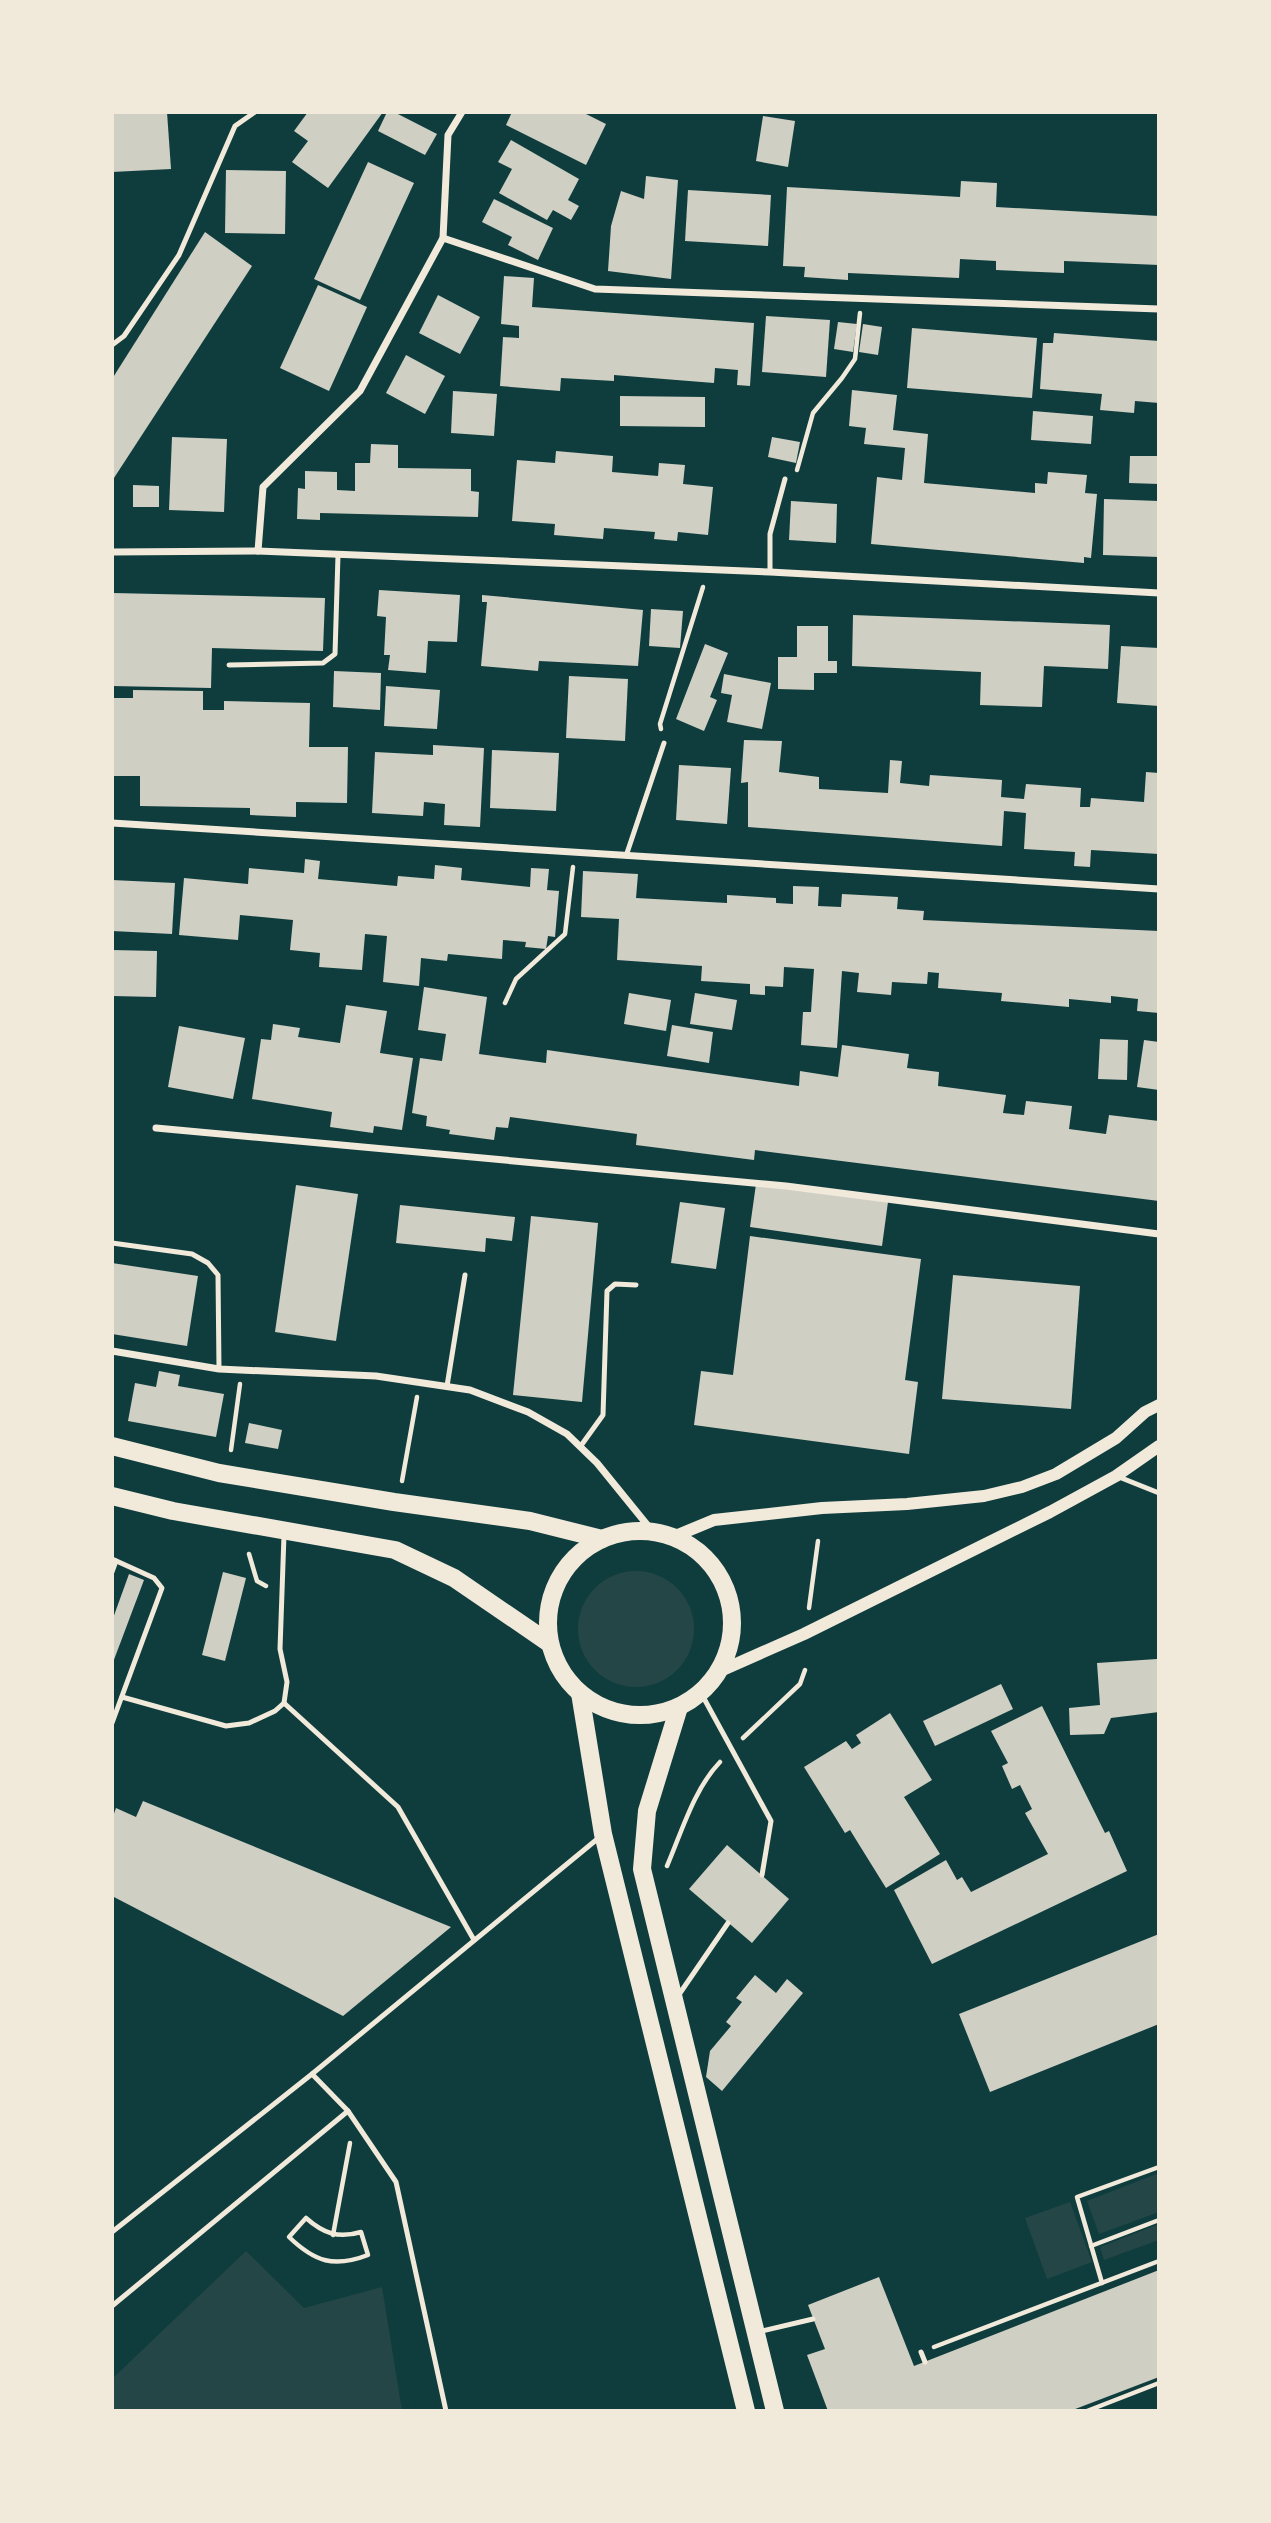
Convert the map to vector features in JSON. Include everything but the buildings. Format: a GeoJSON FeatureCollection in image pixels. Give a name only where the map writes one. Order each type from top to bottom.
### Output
{"type":"FeatureCollection","features":[{"type":"Feature","properties":{"kind":"main road"},"geometry":{"type":"LineString","coordinates":[[112,1446],[219,1473],[530,1521],[602,1539]]}},
{"type":"Feature","properties":{"kind":"main road"},"geometry":{"type":"LineString","coordinates":[[112,1496],[173,1511],[395,1550],[454,1578],[549,1643]]}},
{"type":"Feature","properties":{"kind":"main road"},"geometry":{"type":"LineString","coordinates":[[635,1531],[673,1537],[697,1550],[715,1570],[728,1594],[732,1620],[729,1647],[718,1672],[701,1693],[679,1707],[654,1714],[628,1714],[602,1707],[580,1693],[560,1671],[549,1643],[547,1618],[552,1593],[564,1570],[580,1552],[602,1539],[635,1531]]}},
{"type":"Feature","properties":{"kind":"main road"},"geometry":{"type":"LineString","coordinates":[[580,1693],[603,1834],[746,2411]]}},
{"type":"Feature","properties":{"kind":"main road"},"geometry":{"type":"LineString","coordinates":[[679,1707],[647,1811],[642,1869],[775,2411]]}},
{"type":"Feature","properties":{"kind":"street"},"geometry":{"type":"LineString","coordinates":[[258,551],[263,487],[360,391],[443,238],[448,135],[462,112]]}},
{"type":"Feature","properties":{"kind":"street"},"geometry":{"type":"LineString","coordinates":[[443,238],[595,289],[1159,309]]}},
{"type":"Feature","properties":{"kind":"street"},"geometry":{"type":"LineString","coordinates":[[112,552],[258,551],[770,572],[1159,593]]}},
{"type":"Feature","properties":{"kind":"street"},"geometry":{"type":"LineString","coordinates":[[112,823],[1159,889]]}},
{"type":"Feature","properties":{"kind":"street"},"geometry":{"type":"LineString","coordinates":[[156,1128],[786,1186],[1159,1234]]}},
{"type":"Feature","properties":{"kind":"street"},"geometry":{"type":"LineString","coordinates":[[112,1351],[219,1369],[376,1376],[470,1390],[528,1412],[567,1434],[597,1463],[653,1532]]}},
{"type":"Feature","properties":{"kind":"street"},"geometry":{"type":"LineString","coordinates":[[673,1537],[714,1520],[822,1508],[958,1499],[1021,1487],[1056,1474],[1116,1438],[1145,1412],[1159,1405]]}},
{"type":"Feature","properties":{"kind":"street"},"geometry":{"type":"LineString","coordinates":[[718,1672],[804,1634],[1116,1476],[1159,1446]]}},
{"type":"Feature","properties":{"kind":"lane"},"geometry":{"type":"LineString","coordinates":[[112,345],[124,336],[179,255],[235,126],[255,112]]}},
{"type":"Feature","properties":{"kind":"lane"},"geometry":{"type":"LineString","coordinates":[[770,572],[770,534],[785,479]]}},
{"type":"Feature","properties":{"kind":"lane"},"geometry":{"type":"LineString","coordinates":[[229,665],[323,663],[335,654],[338,555]]}},
{"type":"Feature","properties":{"kind":"lane"},"geometry":{"type":"LineString","coordinates":[[626,856],[664,743]]}},
{"type":"Feature","properties":{"kind":"lane"},"geometry":{"type":"LineString","coordinates":[[112,1243],[192,1254],[208,1263],[218,1275],[219,1369]]}},
{"type":"Feature","properties":{"kind":"lane"},"geometry":{"type":"LineString","coordinates":[[447,1386],[465,1275]]}},
{"type":"Feature","properties":{"kind":"lane"},"geometry":{"type":"LineString","coordinates":[[580,1447],[603,1415],[607,1290],[615,1283],[636,1285]]}},
{"type":"Feature","properties":{"kind":"lane"},"geometry":{"type":"LineString","coordinates":[[1116,1476],[1159,1493]]}},
{"type":"Feature","properties":{"kind":"lane"},"geometry":{"type":"LineString","coordinates":[[122,1697],[226,1726],[249,1723],[275,1711],[284,1703],[287,1682],[280,1648],[284,1532]]}},
{"type":"Feature","properties":{"kind":"lane"},"geometry":{"type":"LineString","coordinates":[[112,1572],[114,1560],[154,1578],[162,1588],[112,1723]]}},
{"type":"Feature","properties":{"kind":"lane"},"geometry":{"type":"LineString","coordinates":[[701,1693],[771,1821],[762,1875]]}},
{"type":"Feature","properties":{"kind":"lane"},"geometry":{"type":"LineString","coordinates":[[284,1703],[398,1807],[474,1940]]}},
{"type":"Feature","properties":{"kind":"lane"},"geometry":{"type":"LineString","coordinates":[[112,2232],[312,2074],[603,1834]]}},
{"type":"Feature","properties":{"kind":"lane"},"geometry":{"type":"LineString","coordinates":[[674,2001],[728,1923]]}},
{"type":"Feature","properties":{"kind":"lane"},"geometry":{"type":"LineString","coordinates":[[312,2074],[348,2111],[396,2182],[446,2411]]}},
{"type":"Feature","properties":{"kind":"lane"},"geometry":{"type":"LineString","coordinates":[[112,2306],[348,2111]]}},
{"type":"Feature","properties":{"kind":"lane"},"geometry":{"type":"LineString","coordinates":[[756,2332],[813,2319]]}},
{"type":"Feature","properties":{"kind":"lane"},"geometry":{"type":"LineString","coordinates":[[921,2352],[925,2362]]}},
{"type":"Feature","properties":{"kind":"path"},"geometry":{"type":"LineString","coordinates":[[785,479],[796,471],[813,414],[855,359],[860,298]]}},
{"type":"Feature","properties":{"kind":"path"},"geometry":{"type":"LineString","coordinates":[[664,743],[660,724],[708,570]]}},
{"type":"Feature","properties":{"kind":"path"},"geometry":{"type":"LineString","coordinates":[[505,1003],[516,979],[565,934],[575,853]]}},
{"type":"Feature","properties":{"kind":"path"},"geometry":{"type":"LineString","coordinates":[[232,1450],[242,1370]]}},
{"type":"Feature","properties":{"kind":"path"},"geometry":{"type":"LineString","coordinates":[[402,1482],[420,1382]]}},
{"type":"Feature","properties":{"kind":"path"},"geometry":{"type":"LineString","coordinates":[[808,1608],[818,1541]]}},
{"type":"Feature","properties":{"kind":"path"},"geometry":{"type":"LineString","coordinates":[[249,1555],[257,1581],[282,1595]]}},
{"type":"Feature","properties":{"kind":"path"},"geometry":{"type":"LineString","coordinates":[[665,1870],[711,1771],[800,1684],[804,1670]]}},
{"type":"Feature","properties":{"kind":"path"},"geometry":{"type":"LineString","coordinates":[[332,2235],[355,2121]]}},
{"type":"Feature","properties":{"kind":"path"},"geometry":{"type":"LineString","coordinates":[[1102,2283],[1077,2197],[1159,2167]]}},
{"type":"Feature","properties":{"kind":"path"},"geometry":{"type":"LineString","coordinates":[[306,2218],[332,2235],[361,2232],[368,2255],[337,2263],[318,2259],[289,2237],[306,2218]]}},
{"type":"Feature","properties":{"kind":"path"},"geometry":{"type":"LineString","coordinates":[[1091,2246],[1159,2220]]}},
{"type":"Feature","properties":{"kind":"path"},"geometry":{"type":"LineString","coordinates":[[921,2352],[1159,2261]]}},
{"type":"Feature","properties":{"kind":"path"},"geometry":{"type":"LineString","coordinates":[[1087,2411],[1159,2383]]}},
{"type":"Feature","properties":{"kind":"shaded area"},"geometry":{"type":"Polygon","coordinates":[[[636,1571],[658,1576],[677,1588],[689,1607],[694,1629],[689,1651],[677,1670],[658,1682],[636,1687],[614,1682],[595,1670],[583,1651],[578,1629],[583,1607],[595,1588],[614,1576],[636,1571]]]}},
{"type":"Feature","properties":{"kind":"shaded area"},"geometry":{"type":"Polygon","coordinates":[[[1159,2173],[1159,2212],[1099,2234],[1087,2201],[1159,2173]]]}},
{"type":"Feature","properties":{"kind":"shaded area"},"geometry":{"type":"Polygon","coordinates":[[[1070,2202],[1092,2262],[1047,2279],[1025,2218],[1070,2202]]]}},
{"type":"Feature","properties":{"kind":"shaded area"},"geometry":{"type":"Polygon","coordinates":[[[1159,2224],[1159,2240],[1104,2260],[1100,2247],[1159,2224]]]}},
{"type":"Feature","properties":{"kind":"shaded area"},"geometry":{"type":"Polygon","coordinates":[[[246,2251],[304,2308],[382,2287],[402,2411],[112,2411],[112,2379],[246,2251]]]}}]}
